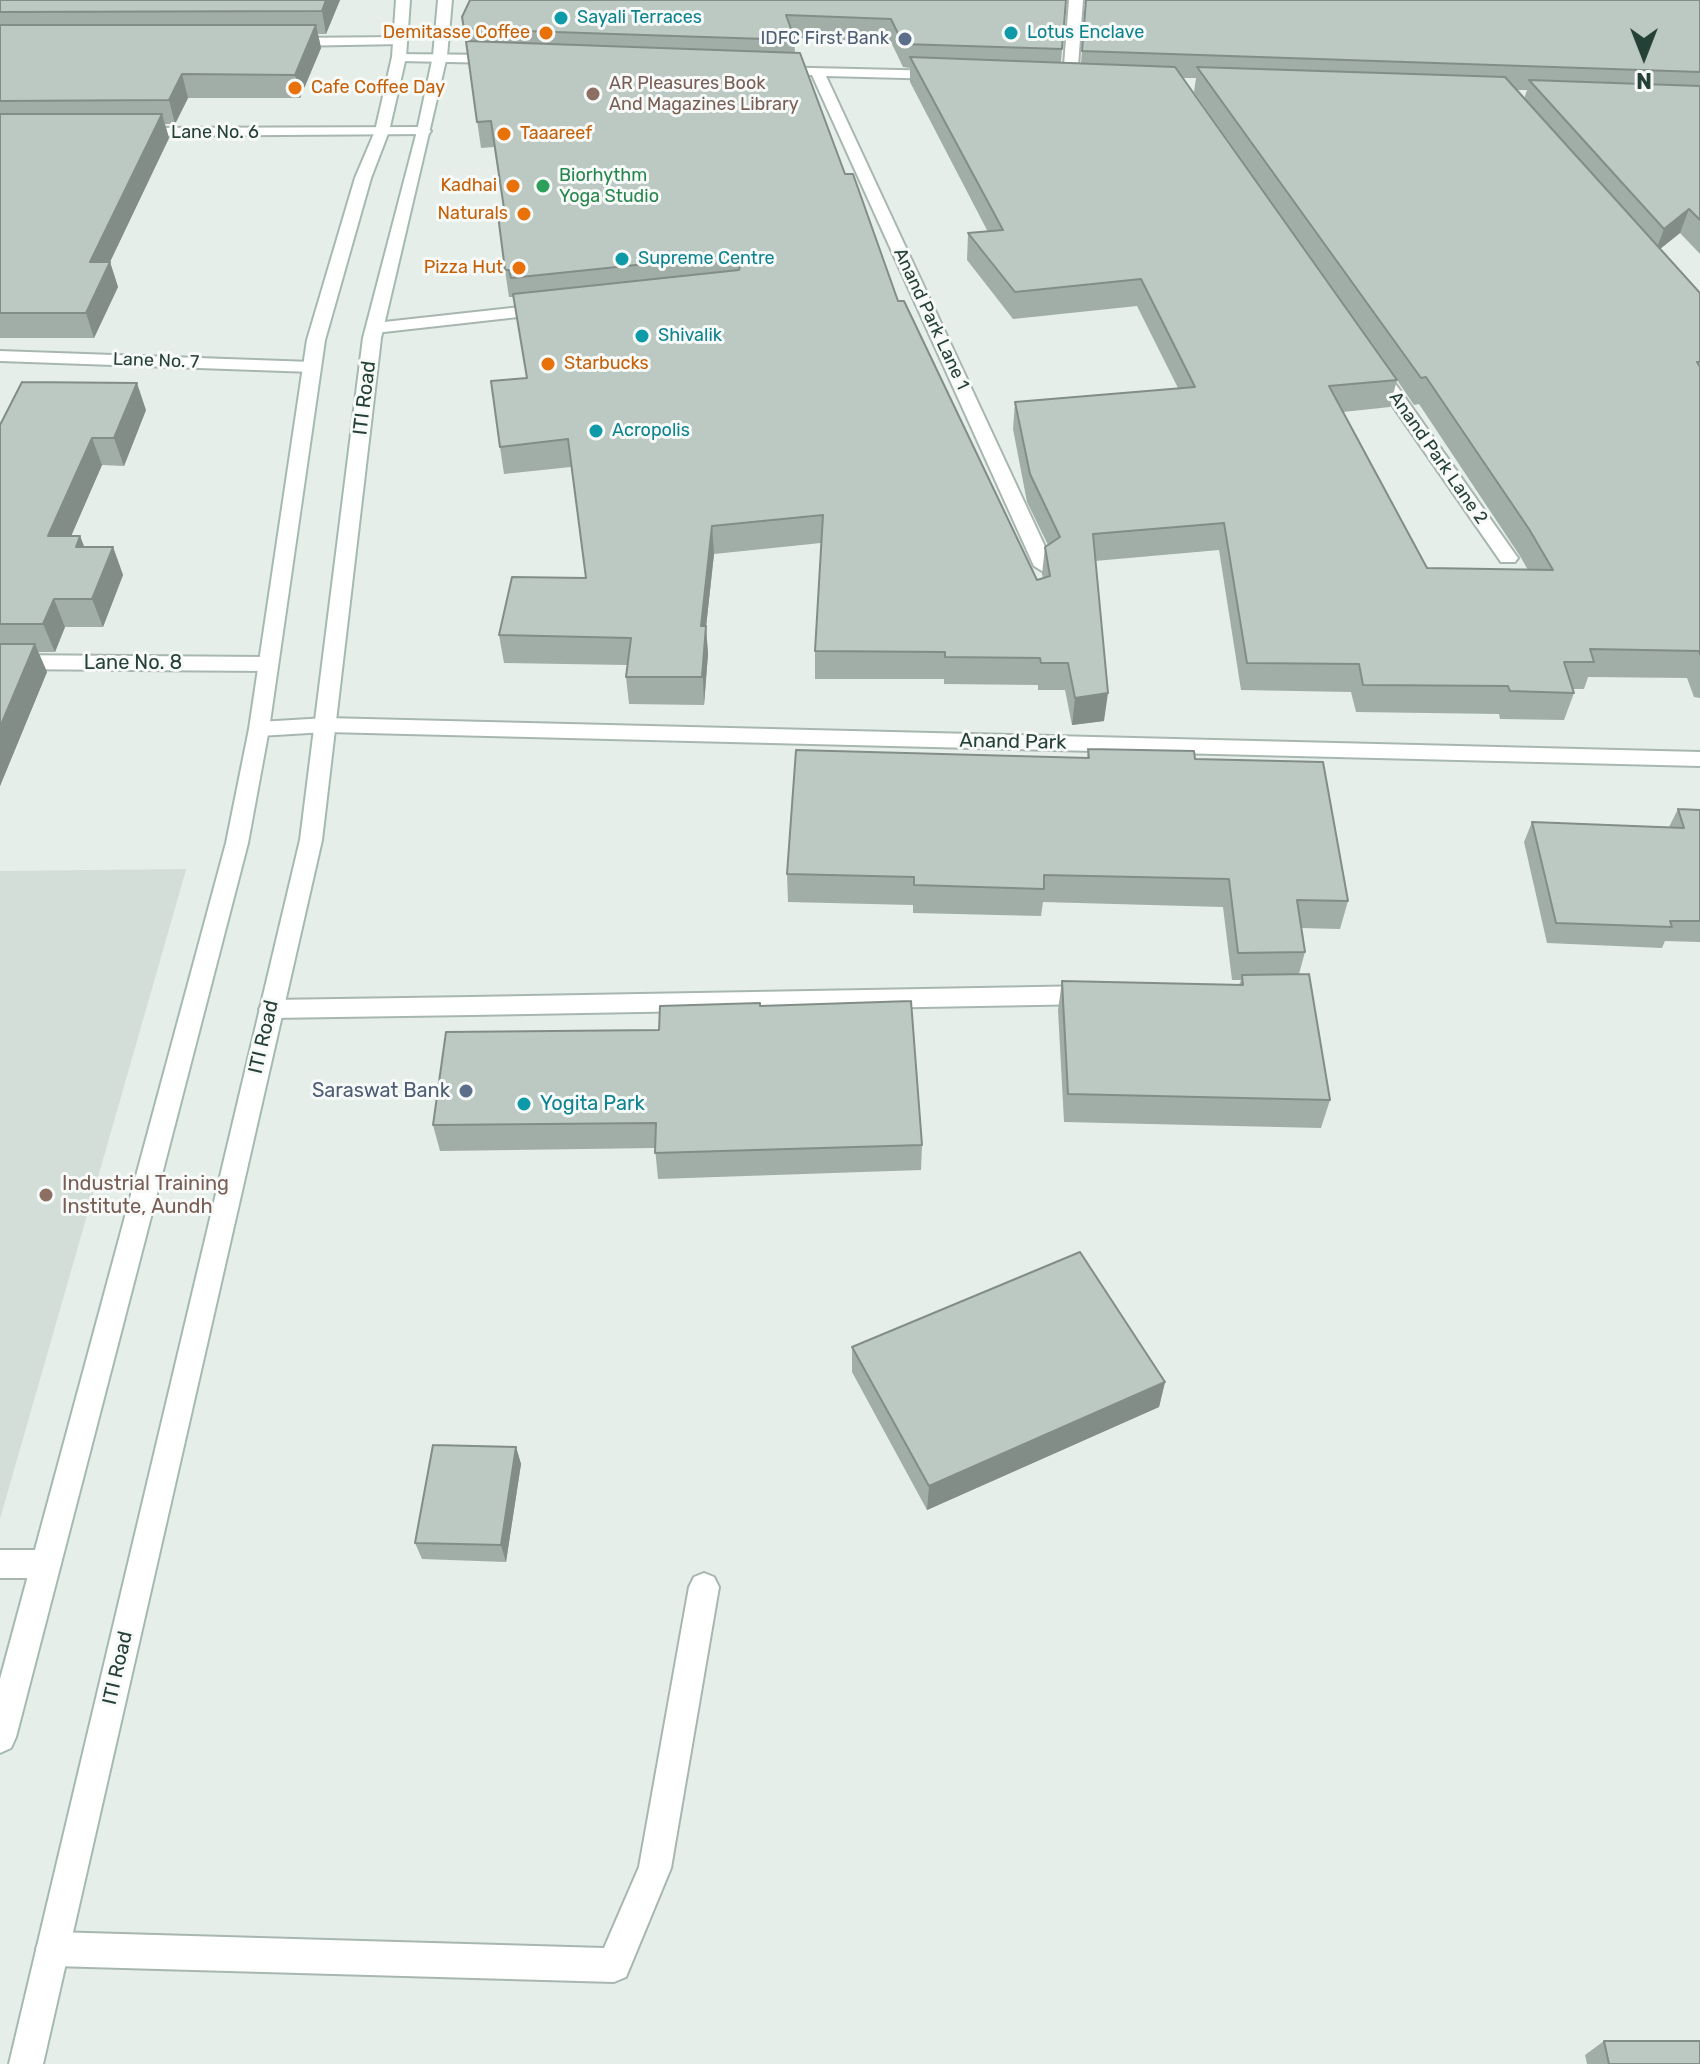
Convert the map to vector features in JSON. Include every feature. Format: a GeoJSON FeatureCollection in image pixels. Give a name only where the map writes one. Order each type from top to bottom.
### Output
{"type":"FeatureCollection","features":[{"type":"Feature","properties":{"kind":"main road"},"geometry":{"type":"LineString","coordinates":[[0,1737],[237,843],[259,729],[312,367],[363,178],[382,131],[399,49],[403,0]]}},
{"type":"Feature","properties":{"kind":"main road","name":"ITI Road"},"geometry":{"type":"LineString","coordinates":[[26,2064],[311,840],[375,328],[424,131],[440,56],[445,0]]}},
{"type":"Feature","properties":{"kind":"main road"},"geometry":{"type":"LineString","coordinates":[[1070,79],[1076,0]]}},
{"type":"Feature","properties":{"kind":"main road"},"geometry":{"type":"LineString","coordinates":[[271,42],[518,59]]}},
{"type":"Feature","properties":{"kind":"main road"},"geometry":{"type":"LineString","coordinates":[[754,69],[959,76]]}},
{"type":"Feature","properties":{"kind":"main road","name":"Anand Park Lane 1"},"geometry":{"type":"LineString","coordinates":[[817,71],[1044,566]]}},
{"type":"Feature","properties":{"kind":"main road","name":"Lane No. 6"},"geometry":{"type":"LineString","coordinates":[[123,132],[424,131]]}},
{"type":"Feature","properties":{"kind":"main road"},"geometry":{"type":"LineString","coordinates":[[375,328],[562,308]]}},
{"type":"Feature","properties":{"kind":"main road","name":"Anand Park Lane 2"},"geometry":{"type":"LineString","coordinates":[[1365,352],[1508,558]]}},
{"type":"Feature","properties":{"kind":"main road","name":"Lane No. 7"},"geometry":{"type":"LineString","coordinates":[[0,356],[312,367]]}},
{"type":"Feature","properties":{"kind":"main road","name":"Lane No. 8"},"geometry":{"type":"LineString","coordinates":[[0,662],[267,664]]}},
{"type":"Feature","properties":{"kind":"main road","name":"Anand Park"},"geometry":{"type":"LineString","coordinates":[[259,729],[326,725],[1700,759]]}},
{"type":"Feature","properties":{"kind":"main road"},"geometry":{"type":"LineString","coordinates":[[271,1009],[1119,995]]}},
{"type":"Feature","properties":{"kind":"main road"},"geometry":{"type":"LineString","coordinates":[[0,1564],[46,1564]]}},
{"type":"Feature","properties":{"kind":"main road"},"geometry":{"type":"LineString","coordinates":[[53,1949],[614,1965],[655,1868],[704,1587]]}},
{"type":"Feature","properties":{"kind":"shaded area","name":"Industrial Training Institute, Aundh"},"geometry":{"type":"Polygon","coordinates":[[[186,870],[0,1519],[0,871],[186,870]]]}},
{"type":"Feature","properties":{"kind":"building"},"geometry":{"type":"Polygon","coordinates":[[[0,0],[326,0],[322,11],[0,12],[0,0]]]}},
{"type":"Feature","properties":{"kind":"building"},"geometry":{"type":"Polygon","coordinates":[[[470,0],[1066,0],[1062,49],[903,44],[891,19],[786,15],[795,40],[464,29],[462,17],[470,0]]]}},
{"type":"Feature","properties":{"kind":"building"},"geometry":{"type":"Polygon","coordinates":[[[1086,0],[1700,0],[1700,72],[1082,51],[1086,0]]]}},
{"type":"Feature","properties":{"kind":"building"},"geometry":{"type":"Polygon","coordinates":[[[0,25],[316,25],[295,75],[182,74],[169,100],[0,101],[0,25]]]}},
{"type":"Feature","properties":{"kind":"building"},"geometry":{"type":"Polygon","coordinates":[[[466,41],[800,53],[845,174],[853,174],[898,301],[904,301],[1037,580],[1050,576],[1045,547],[1060,537],[1030,474],[1015,402],[1195,387],[1141,279],[1015,292],[968,233],[1003,230],[910,57],[1175,67],[1397,380],[1329,386],[1427,568],[1553,570],[1529,529],[1426,377],[1421,378],[1197,67],[1505,77],[1700,293],[1700,362],[1697,362],[1700,367],[1700,654],[1699,651],[1590,649],[1594,662],[1564,662],[1574,693],[1510,691],[1508,686],[1363,685],[1359,664],[1247,663],[1224,523],[1093,534],[1108,693],[1075,698],[1068,663],[1041,663],[1040,658],[945,657],[945,652],[815,651],[823,515],[712,526],[701,626],[706,626],[702,677],[626,677],[631,638],[499,635],[512,577],[586,578],[568,439],[500,447],[491,381],[527,378],[513,294],[739,270],[742,259],[732,255],[511,278],[509,270],[505,270],[498,215],[505,215],[491,121],[477,122],[466,41]]]}},
{"type":"Feature","properties":{"kind":"building"},"geometry":{"type":"Polygon","coordinates":[[[1529,80],[1700,86],[1700,220],[1689,209],[1664,229],[1529,80]]]}},
{"type":"Feature","properties":{"kind":"building"},"geometry":{"type":"Polygon","coordinates":[[[0,114],[162,114],[90,262],[110,262],[86,313],[0,313],[0,114]]]}},
{"type":"Feature","properties":{"kind":"building"},"geometry":{"type":"Polygon","coordinates":[[[22,382],[137,383],[114,438],[92,438],[48,536],[80,536],[76,547],[113,547],[92,599],[54,599],[43,624],[0,624],[0,425],[22,382]]]}},
{"type":"Feature","properties":{"kind":"building"},"geometry":{"type":"Polygon","coordinates":[[[0,644],[35,644],[0,727],[0,644]]]}},
{"type":"Feature","properties":{"kind":"building"},"geometry":{"type":"Polygon","coordinates":[[[1088,749],[1194,751],[1195,759],[1323,762],[1348,901],[1297,900],[1305,952],[1238,953],[1229,879],[1044,875],[1044,889],[914,885],[914,877],[787,874],[796,750],[1089,758],[1088,749]]]}},
{"type":"Feature","properties":{"kind":"building"},"geometry":{"type":"Polygon","coordinates":[[[1678,809],[1700,810],[1700,921],[1670,921],[1672,927],[1556,923],[1532,822],[1684,828],[1678,809]]]}},
{"type":"Feature","properties":{"kind":"building"},"geometry":{"type":"Polygon","coordinates":[[[1309,974],[1330,1100],[1068,1094],[1062,981],[1243,985],[1242,975],[1309,974]]]}},
{"type":"Feature","properties":{"kind":"building"},"geometry":{"type":"Polygon","coordinates":[[[911,1001],[922,1145],[655,1153],[656,1123],[433,1125],[446,1032],[659,1030],[660,1006],[911,1001]]]}},
{"type":"Feature","properties":{"kind":"building"},"geometry":{"type":"Polygon","coordinates":[[[1080,1252],[1165,1382],[929,1486],[852,1347],[1080,1252]]]}},
{"type":"Feature","properties":{"kind":"building"},"geometry":{"type":"Polygon","coordinates":[[[433,1445],[516,1447],[501,1545],[415,1543],[433,1445]]]}},
{"type":"Feature","properties":{"kind":"building"},"geometry":{"type":"Polygon","coordinates":[[[1604,2041],[1700,2041],[1700,2064],[1609,2064],[1604,2041]]]}},
{"type":"Feature","properties":{"kind":"place","name":"Sayali Terraces"},"geometry":{"type":"Point","coordinates":[561,18]}},
{"type":"Feature","properties":{"kind":"place","name":"Demitasse Coffee"},"geometry":{"type":"Point","coordinates":[546,33]}},
{"type":"Feature","properties":{"kind":"place","name":"Lotus Enclave"},"geometry":{"type":"Point","coordinates":[1011,33]}},
{"type":"Feature","properties":{"kind":"place","name":"IDFC First Bank"},"geometry":{"type":"Point","coordinates":[905,39]}},
{"type":"Feature","properties":{"kind":"place","name":"Cafe Coffee Day"},"geometry":{"type":"Point","coordinates":[295,88]}},
{"type":"Feature","properties":{"kind":"place","name":"AR Pleasures Book And Magazines Library"},"geometry":{"type":"Point","coordinates":[593,94]}},
{"type":"Feature","properties":{"kind":"place","name":"Taaareef"},"geometry":{"type":"Point","coordinates":[504,134]}},
{"type":"Feature","properties":{"kind":"place","name":"Kadhai"},"geometry":{"type":"Point","coordinates":[513,186]}},
{"type":"Feature","properties":{"kind":"place","name":"Biorhythm Yoga Studio"},"geometry":{"type":"Point","coordinates":[543,186]}},
{"type":"Feature","properties":{"kind":"place","name":"Naturals"},"geometry":{"type":"Point","coordinates":[524,214]}},
{"type":"Feature","properties":{"kind":"place","name":"Supreme Centre"},"geometry":{"type":"Point","coordinates":[622,259]}},
{"type":"Feature","properties":{"kind":"place","name":"Pizza Hut"},"geometry":{"type":"Point","coordinates":[519,268]}},
{"type":"Feature","properties":{"kind":"place","name":"Shivalik"},"geometry":{"type":"Point","coordinates":[642,336]}},
{"type":"Feature","properties":{"kind":"place","name":"Starbucks"},"geometry":{"type":"Point","coordinates":[548,364]}},
{"type":"Feature","properties":{"kind":"place","name":"Acropolis"},"geometry":{"type":"Point","coordinates":[596,431]}},
{"type":"Feature","properties":{"kind":"place","name":"Saraswat Bank"},"geometry":{"type":"Point","coordinates":[466,1091]}},
{"type":"Feature","properties":{"kind":"place","name":"Yogita Park"},"geometry":{"type":"Point","coordinates":[524,1104]}},
{"type":"Feature","properties":{"kind":"place","name":"Industrial Training Institute, Aundh"},"geometry":{"type":"Point","coordinates":[46,1195]}}]}
